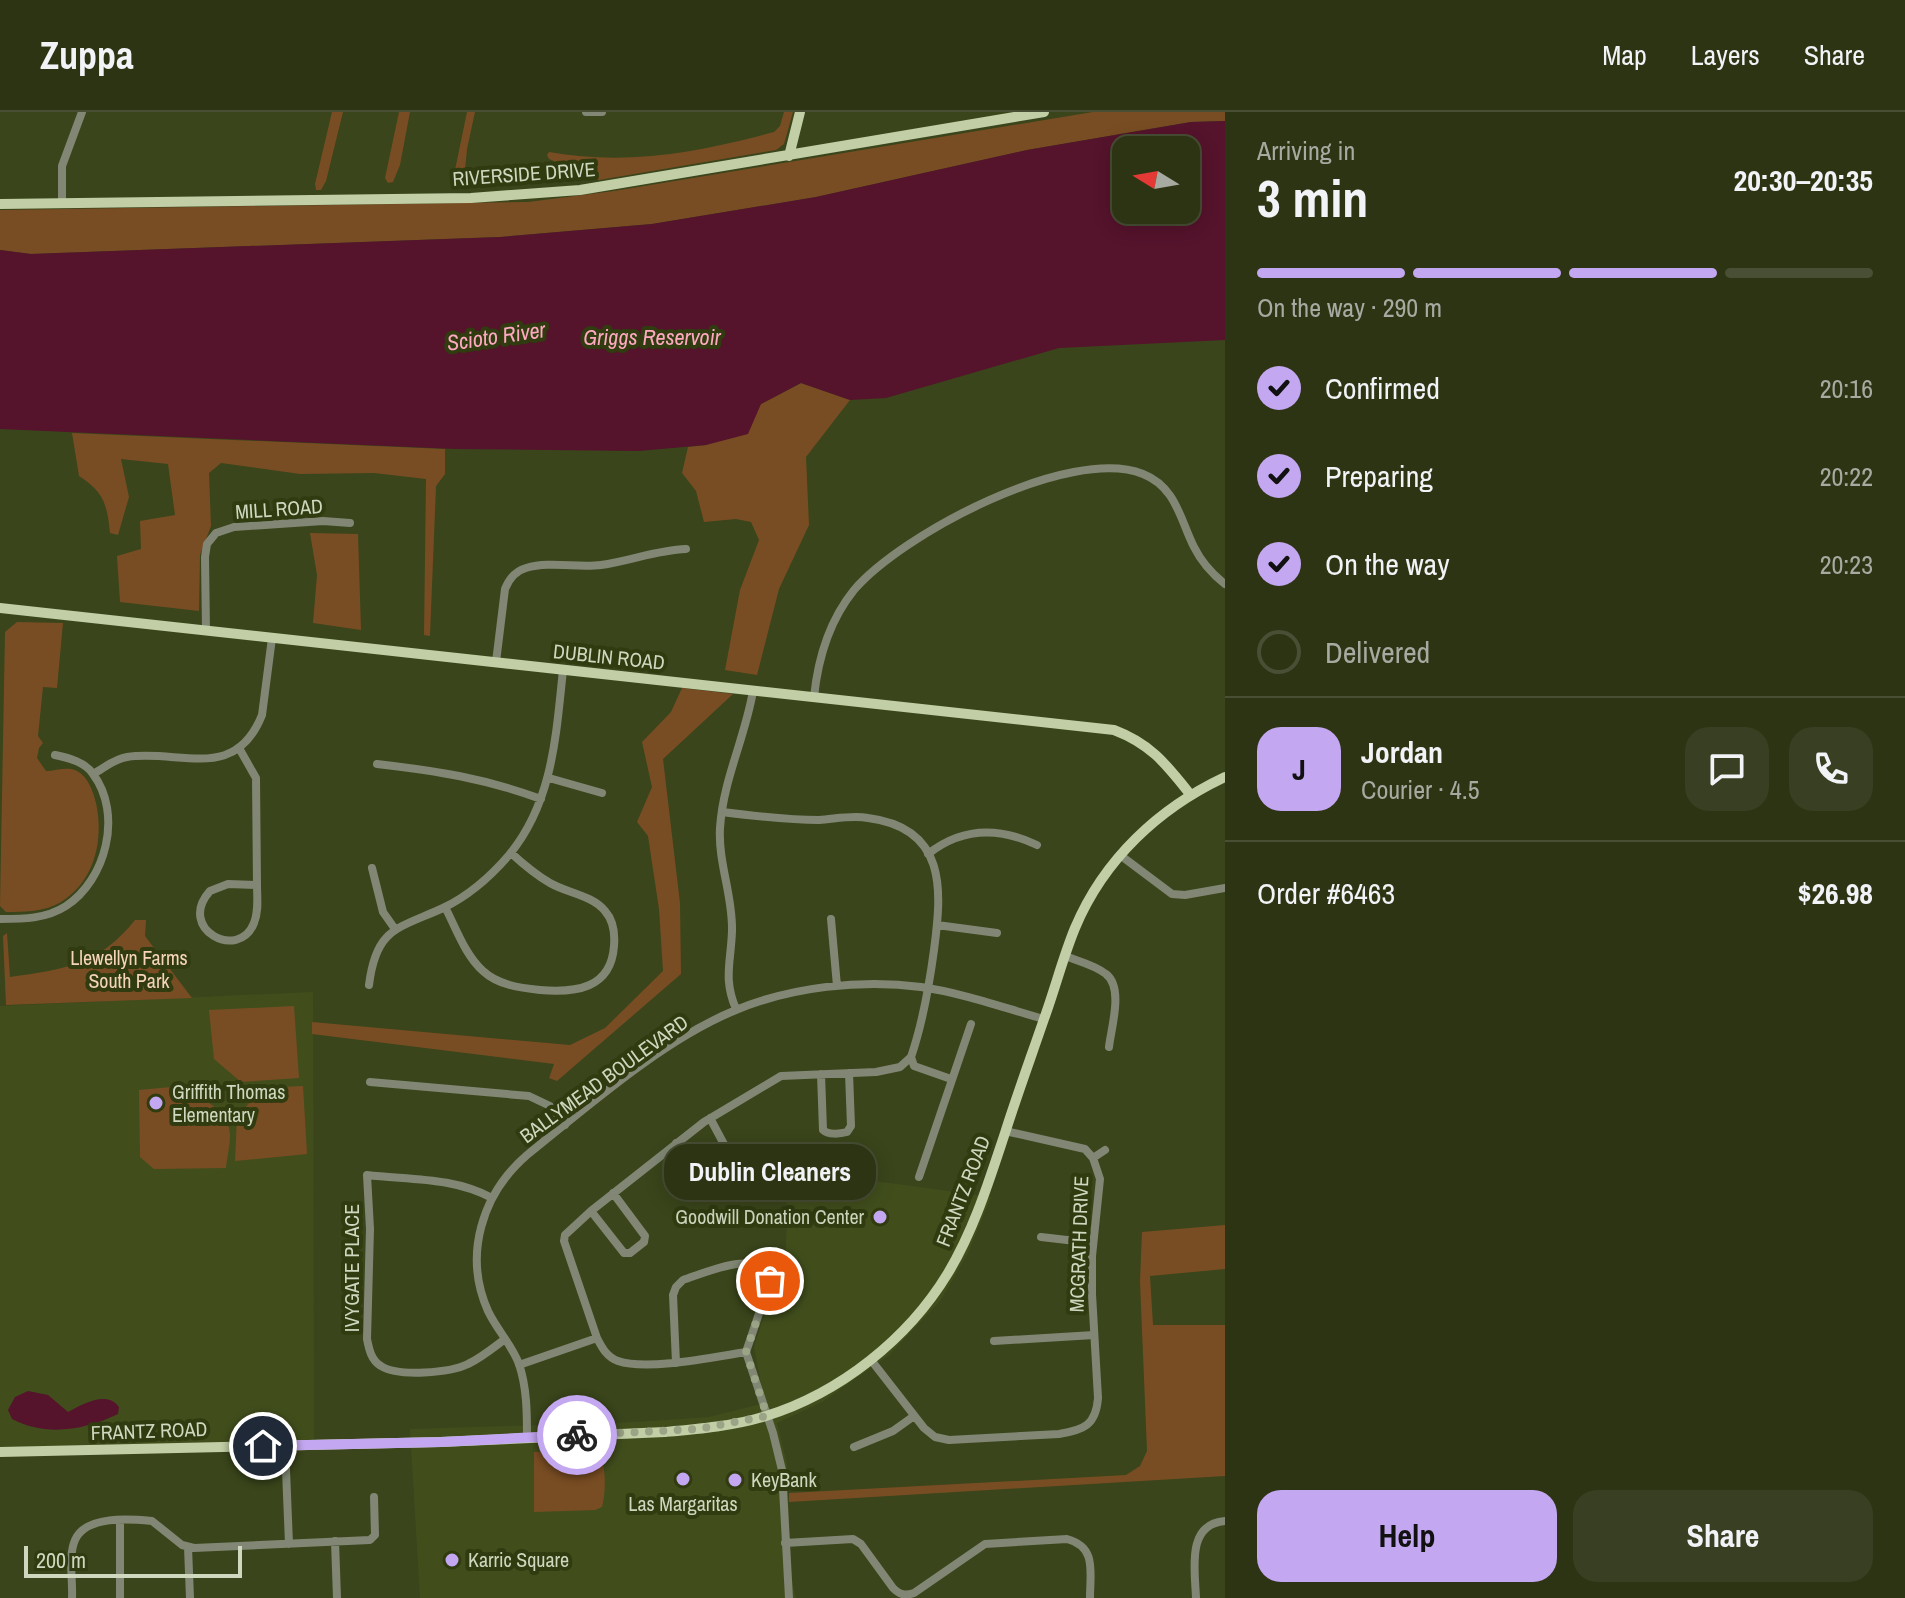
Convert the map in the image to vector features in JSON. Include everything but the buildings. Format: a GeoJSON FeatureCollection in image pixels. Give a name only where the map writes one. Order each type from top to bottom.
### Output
{"type":"FeatureCollection","features":[{"type":"Feature","properties":{"kind":"main road"},"geometry":{"type":"LineString","coordinates":[[789,156],[800,112]]}},
{"type":"Feature","properties":{"kind":"main road","name":"RIVERSIDE DRIVE"},"geometry":{"type":"LineString","coordinates":[[0,204],[484,197],[580,190],[1044,112]]}},
{"type":"Feature","properties":{"kind":"main road","name":"DUBLIN ROAD"},"geometry":{"type":"LineString","coordinates":[[0,608],[1114,730],[1153,751],[1190,794]]}},
{"type":"Feature","properties":{"kind":"main road","name":"FRANTZ ROAD"},"geometry":{"type":"LineString","coordinates":[[2,1454],[527,1438],[698,1429],[767,1416],[825,1391],[871,1360],[913,1320],[947,1275],[983,1202],[1065,956],[1087,903],[1120,855],[1160,815],[1190,794],[1225,777]]}},
{"type":"Feature","properties":{"kind":"street"},"geometry":{"type":"LineString","coordinates":[[62,204],[62,166],[82,112]]}},
{"type":"Feature","properties":{"kind":"street"},"geometry":{"type":"LineString","coordinates":[[814,697],[819,659],[833,624],[853,592],[881,563],[918,537],[978,506],[1060,476],[1087,471],[1126,470],[1144,474],[1160,484],[1174,499],[1194,548],[1225,584]]}},
{"type":"Feature","properties":{"kind":"street","name":"MILL ROAD"},"geometry":{"type":"LineString","coordinates":[[206,631],[205,557],[207,544],[216,533],[234,527],[323,521],[350,523]]}},
{"type":"Feature","properties":{"kind":"street"},"geometry":{"type":"LineString","coordinates":[[496,662],[505,589],[518,572],[544,565],[608,564],[661,551],[686,549]]}},
{"type":"Feature","properties":{"kind":"street"},"geometry":{"type":"LineString","coordinates":[[93,774],[126,757],[204,760],[228,755],[239,748],[257,727],[262,715],[272,638]]}},
{"type":"Feature","properties":{"kind":"street"},"geometry":{"type":"LineString","coordinates":[[369,985],[375,954],[395,929],[445,907],[472,890],[511,853],[532,820],[549,778],[563,670]]}},
{"type":"Feature","properties":{"kind":"street"},"geometry":{"type":"LineString","coordinates":[[736,1009],[728,984],[732,920],[720,848],[727,781],[746,726],[753,691]]}},
{"type":"Feature","properties":{"kind":"street"},"geometry":{"type":"LineString","coordinates":[[239,748],[256,778],[257,885],[255,920],[241,938],[226,941],[206,931],[200,909],[210,891],[228,884],[257,885]]}},
{"type":"Feature","properties":{"kind":"street"},"geometry":{"type":"LineString","coordinates":[[0,919],[39,917],[63,908],[85,890],[104,850],[107,811],[93,774],[74,760],[55,755]]}},
{"type":"Feature","properties":{"kind":"street"},"geometry":{"type":"LineString","coordinates":[[377,764],[462,775],[541,799]]}},
{"type":"Feature","properties":{"kind":"street"},"geometry":{"type":"LineString","coordinates":[[549,778],[602,793]]}},
{"type":"Feature","properties":{"kind":"street"},"geometry":{"type":"LineString","coordinates":[[722,812],[780,818],[865,817],[902,829],[928,854],[939,883],[937,925],[929,988],[911,1057],[914,1066],[951,1079]]}},
{"type":"Feature","properties":{"kind":"street"},"geometry":{"type":"LineString","coordinates":[[928,854],[960,835],[977,832],[1017,836],[1037,845]]}},
{"type":"Feature","properties":{"kind":"street"},"geometry":{"type":"LineString","coordinates":[[445,907],[477,964],[493,978],[527,989],[563,992],[580,990],[601,977],[613,952],[611,922],[600,906],[550,884],[511,853]]}},
{"type":"Feature","properties":{"kind":"street"},"geometry":{"type":"LineString","coordinates":[[1120,855],[1172,894],[1185,895],[1225,888]]}},
{"type":"Feature","properties":{"kind":"street"},"geometry":{"type":"LineString","coordinates":[[372,868],[383,912],[395,929]]}},
{"type":"Feature","properties":{"kind":"street"},"geometry":{"type":"LineString","coordinates":[[831,919],[837,986]]}},
{"type":"Feature","properties":{"kind":"street"},"geometry":{"type":"LineString","coordinates":[[937,925],[997,933]]}},
{"type":"Feature","properties":{"kind":"street"},"geometry":{"type":"LineString","coordinates":[[1065,956],[1101,971],[1112,981],[1115,996],[1109,1047]]}},
{"type":"Feature","properties":{"kind":"street"},"geometry":{"type":"LineString","coordinates":[[486,986],[493,978]]}},
{"type":"Feature","properties":{"kind":"street","name":"BALLYMEAD BOULEVARD"},"geometry":{"type":"LineString","coordinates":[[527,1438],[527,1404],[519,1365],[486,1307],[477,1268],[478,1238],[492,1198],[513,1167],[673,1043],[736,1009],[765,1000],[837,986],[892,985],[929,988],[1044,1019]]}},
{"type":"Feature","properties":{"kind":"street"},"geometry":{"type":"LineString","coordinates":[[919,1177],[971,1024]]}},
{"type":"Feature","properties":{"kind":"street"},"geometry":{"type":"LineString","coordinates":[[746,1352],[676,1363],[616,1360],[604,1351],[597,1338],[564,1241],[565,1235],[676,1143],[710,1118],[781,1076],[876,1072],[900,1067],[911,1057]]}},
{"type":"Feature","properties":{"kind":"street"},"geometry":{"type":"LineString","coordinates":[[821,1074],[823,1130],[838,1133],[847,1132],[851,1126],[849,1073]]}},
{"type":"Feature","properties":{"kind":"street"},"geometry":{"type":"LineString","coordinates":[[370,1082],[529,1096],[550,1106],[565,1125]]}},
{"type":"Feature","properties":{"kind":"street"},"geometry":{"type":"LineString","coordinates":[[676,1143],[710,1185],[715,1185],[733,1172],[734,1163],[710,1118]]}},
{"type":"Feature","properties":{"kind":"street","name":"MCGRATH DRIVE"},"geometry":{"type":"LineString","coordinates":[[914,1416],[935,1437],[949,1440],[1076,1431],[1090,1423],[1097,1411],[1093,1243],[1100,1179],[1093,1158],[1085,1149],[1005,1131]]}},
{"type":"Feature","properties":{"kind":"street"},"geometry":{"type":"LineString","coordinates":[[1093,1158],[1105,1150]]}},
{"type":"Feature","properties":{"kind":"street","name":"IVYGATE PLACE"},"geometry":{"type":"LineString","coordinates":[[492,1198],[451,1182],[367,1175],[370,1229],[367,1339],[369,1352],[378,1365],[392,1371],[443,1371],[466,1365],[505,1339]]}},
{"type":"Feature","properties":{"kind":"street"},"geometry":{"type":"LineString","coordinates":[[591,1211],[624,1253],[630,1253],[644,1242],[645,1236],[613,1193]]}},
{"type":"Feature","properties":{"kind":"street"},"geometry":{"type":"LineString","coordinates":[[1041,1237],[1093,1243]]}},
{"type":"Feature","properties":{"kind":"street"},"geometry":{"type":"LineString","coordinates":[[676,1363],[673,1295],[676,1287],[683,1280],[740,1262],[763,1266],[769,1273],[770,1281],[746,1352],[782,1470],[789,1598]]}},
{"type":"Feature","properties":{"kind":"street"},"geometry":{"type":"LineString","coordinates":[[994,1341],[1094,1335]]}},
{"type":"Feature","properties":{"kind":"street"},"geometry":{"type":"LineString","coordinates":[[519,1365],[597,1338]]}},
{"type":"Feature","properties":{"kind":"street"},"geometry":{"type":"LineString","coordinates":[[854,1447],[893,1431],[914,1416],[871,1360]]}},
{"type":"Feature","properties":{"kind":"street"},"geometry":{"type":"LineString","coordinates":[[285,1445],[289,1544]]}},
{"type":"Feature","properties":{"kind":"street"},"geometry":{"type":"LineString","coordinates":[[72,1598],[75,1539],[82,1529],[98,1522],[152,1521],[188,1547],[370,1540],[374,1537],[374,1497]]}},
{"type":"Feature","properties":{"kind":"street"},"geometry":{"type":"LineString","coordinates":[[120,1521],[120,1598]]}},
{"type":"Feature","properties":{"kind":"street"},"geometry":{"type":"LineString","coordinates":[[1196,1598],[1194,1551],[1202,1531],[1209,1525],[1225,1521]]}},
{"type":"Feature","properties":{"kind":"street"},"geometry":{"type":"LineString","coordinates":[[785,1543],[853,1539],[861,1544],[893,1588],[899,1594],[907,1595],[985,1544],[1067,1539],[1082,1544],[1090,1559],[1090,1598]]}},
{"type":"Feature","properties":{"kind":"street"},"geometry":{"type":"LineString","coordinates":[[335,1541],[337,1598]]}},
{"type":"Feature","properties":{"kind":"street"},"geometry":{"type":"LineString","coordinates":[[188,1547],[190,1598]]}},
{"type":"Feature","properties":{"kind":"shaded area"},"geometry":{"type":"Polygon","coordinates":[[[313,992],[314,1448],[0,1457],[0,1006],[313,992]]]}},
{"type":"Feature","properties":{"kind":"shaded area"},"geometry":{"type":"Polygon","coordinates":[[[788,1169],[991,1197],[968,1253],[940,1301],[889,1355],[822,1402],[777,1423],[787,1464],[791,1577],[796,1598],[420,1598],[410,1429],[709,1417],[765,1403],[754,1347],[786,1248],[788,1169]]]}},
{"type":"Feature","properties":{"kind":"green space"},"geometry":{"type":"Polygon","coordinates":[[[332,112],[343,112],[326,181],[321,190],[316,190],[315,184],[332,112]]]}},
{"type":"Feature","properties":{"kind":"green space"},"geometry":{"type":"Polygon","coordinates":[[[399,112],[410,112],[400,165],[393,182],[388,183],[385,178],[399,112]]]}},
{"type":"Feature","properties":{"kind":"green space"},"geometry":{"type":"Polygon","coordinates":[[[467,112],[475,112],[464,181],[457,178],[455,170],[467,112]]]}},
{"type":"Feature","properties":{"kind":"green space"},"geometry":{"type":"Polygon","coordinates":[[[784,112],[793,112],[784,144],[776,150],[599,180],[549,159],[547,155],[549,152],[606,158],[691,151],[774,132],[780,126],[784,112]]]}},
{"type":"Feature","properties":{"kind":"green space"},"geometry":{"type":"Polygon","coordinates":[[[1093,112],[1225,112],[1225,121],[1191,122],[1027,150],[816,197],[652,224],[500,237],[31,254],[0,250],[0,210],[528,202],[614,191],[1093,112]]]}},
{"type":"Feature","properties":{"kind":"green space"},"geometry":{"type":"Polygon","coordinates":[[[801,383],[850,400],[806,457],[809,525],[779,589],[757,675],[725,670],[740,590],[759,540],[751,522],[736,519],[704,522],[696,491],[682,473],[688,447],[706,445],[761,404],[801,383]]]}},
{"type":"Feature","properties":{"kind":"green space"},"geometry":{"type":"Polygon","coordinates":[[[72,433],[445,449],[445,474],[436,486],[430,636],[424,635],[426,479],[374,473],[300,474],[221,463],[209,473],[211,526],[200,555],[199,611],[120,602],[117,556],[141,549],[140,521],[175,515],[168,464],[121,459],[129,497],[118,535],[110,533],[103,500],[79,476],[72,433]]]}},
{"type":"Feature","properties":{"kind":"green space"},"geometry":{"type":"Polygon","coordinates":[[[310,533],[358,534],[361,630],[313,623],[317,575],[310,533]]]}},
{"type":"Feature","properties":{"kind":"green space","name":"Llewellyn Farms South Park"},"geometry":{"type":"Polygon","coordinates":[[[17,622],[63,623],[57,688],[43,687],[38,736],[43,743],[37,758],[46,771],[70,769],[84,777],[95,798],[99,831],[89,871],[73,893],[48,908],[6,912],[0,906],[5,632],[17,622]]]}},
{"type":"Feature","properties":{"kind":"green space"},"geometry":{"type":"Polygon","coordinates":[[[682,688],[733,694],[663,759],[680,903],[681,974],[557,1081],[549,1078],[554,1064],[312,1034],[312,1022],[570,1045],[605,1028],[663,971],[659,909],[648,836],[637,822],[652,787],[642,742],[671,712],[682,688]]]}},
{"type":"Feature","properties":{"kind":"green space","name":"Llewellyn Farms South Park"},"geometry":{"type":"Polygon","coordinates":[[[135,920],[146,920],[145,936],[192,998],[6,1005],[3,936],[7,933],[10,977],[79,963],[107,947],[135,920]]]}},
{"type":"Feature","properties":{"kind":"green space"},"geometry":{"type":"Polygon","coordinates":[[[294,1006],[299,1078],[241,1082],[214,1059],[209,1010],[294,1006]]]}},
{"type":"Feature","properties":{"kind":"green space"},"geometry":{"type":"Polygon","coordinates":[[[303,1086],[307,1154],[235,1161],[237,1118],[261,1088],[303,1086]]]}},
{"type":"Feature","properties":{"kind":"green space"},"geometry":{"type":"Polygon","coordinates":[[[171,1087],[206,1101],[221,1112],[230,1137],[226,1168],[154,1169],[140,1157],[139,1090],[171,1087]]]}},
{"type":"Feature","properties":{"kind":"green space"},"geometry":{"type":"Polygon","coordinates":[[[1225,1225],[1225,1269],[1150,1276],[1153,1325],[1225,1325],[1225,1476],[789,1502],[789,1493],[1126,1475],[1140,1466],[1147,1451],[1140,1282],[1142,1232],[1225,1225]]]}},
{"type":"Feature","properties":{"kind":"green space"},"geometry":{"type":"Polygon","coordinates":[[[596,1449],[604,1468],[602,1507],[595,1510],[534,1512],[534,1452],[596,1449]]]}},
{"type":"Feature","properties":{"kind":"water","name":"Griggs Reservoir"},"geometry":{"type":"Polygon","coordinates":[[[1225,121],[1225,340],[1059,348],[886,398],[850,400],[801,383],[761,404],[748,434],[706,445],[639,451],[456,449],[0,429],[0,250],[31,254],[500,237],[652,224],[816,197],[1027,150],[1191,122],[1225,121]]]}},
{"type":"Feature","properties":{"kind":"water"},"geometry":{"type":"Polygon","coordinates":[[[28,1391],[48,1395],[68,1412],[95,1400],[108,1399],[119,1407],[118,1414],[92,1424],[65,1429],[25,1425],[12,1419],[8,1410],[15,1397],[28,1391]]]}},
{"type":"Feature","properties":{"kind":"way so far"},"geometry":{"type":"LineString","coordinates":[[577,1435],[698,1429],[767,1416],[746,1352],[770,1281]]}},
{"type":"Feature","properties":{"kind":"place","name":"Griffith Thomas Elementary"},"geometry":{"type":"Point","coordinates":[156,1103]}},
{"type":"Feature","properties":{"kind":"place","name":"Goodwill Donation Center"},"geometry":{"type":"Point","coordinates":[880,1217]}},
{"type":"Feature","properties":{"kind":"place","name":"Dublin Cleaners"},"geometry":{"type":"Point","coordinates":[770,1281]}},
{"type":"Feature","properties":{"kind":"place","name":"Las Margaritas"},"geometry":{"type":"Point","coordinates":[683,1479]}},
{"type":"Feature","properties":{"kind":"place","name":"KeyBank"},"geometry":{"type":"Point","coordinates":[735,1480]}},
{"type":"Feature","properties":{"kind":"place","name":"Karric Square"},"geometry":{"type":"Point","coordinates":[452,1560]}},
{"type":"Feature","properties":{"kind":"route"},"geometry":{"type":"LineString","coordinates":[[263,1446],[577,1435]]}},
{"type":"Feature","properties":{"kind":"water label","name":"Scioto River"},"geometry":{"type":"Point","coordinates":[496,336]}}]}
